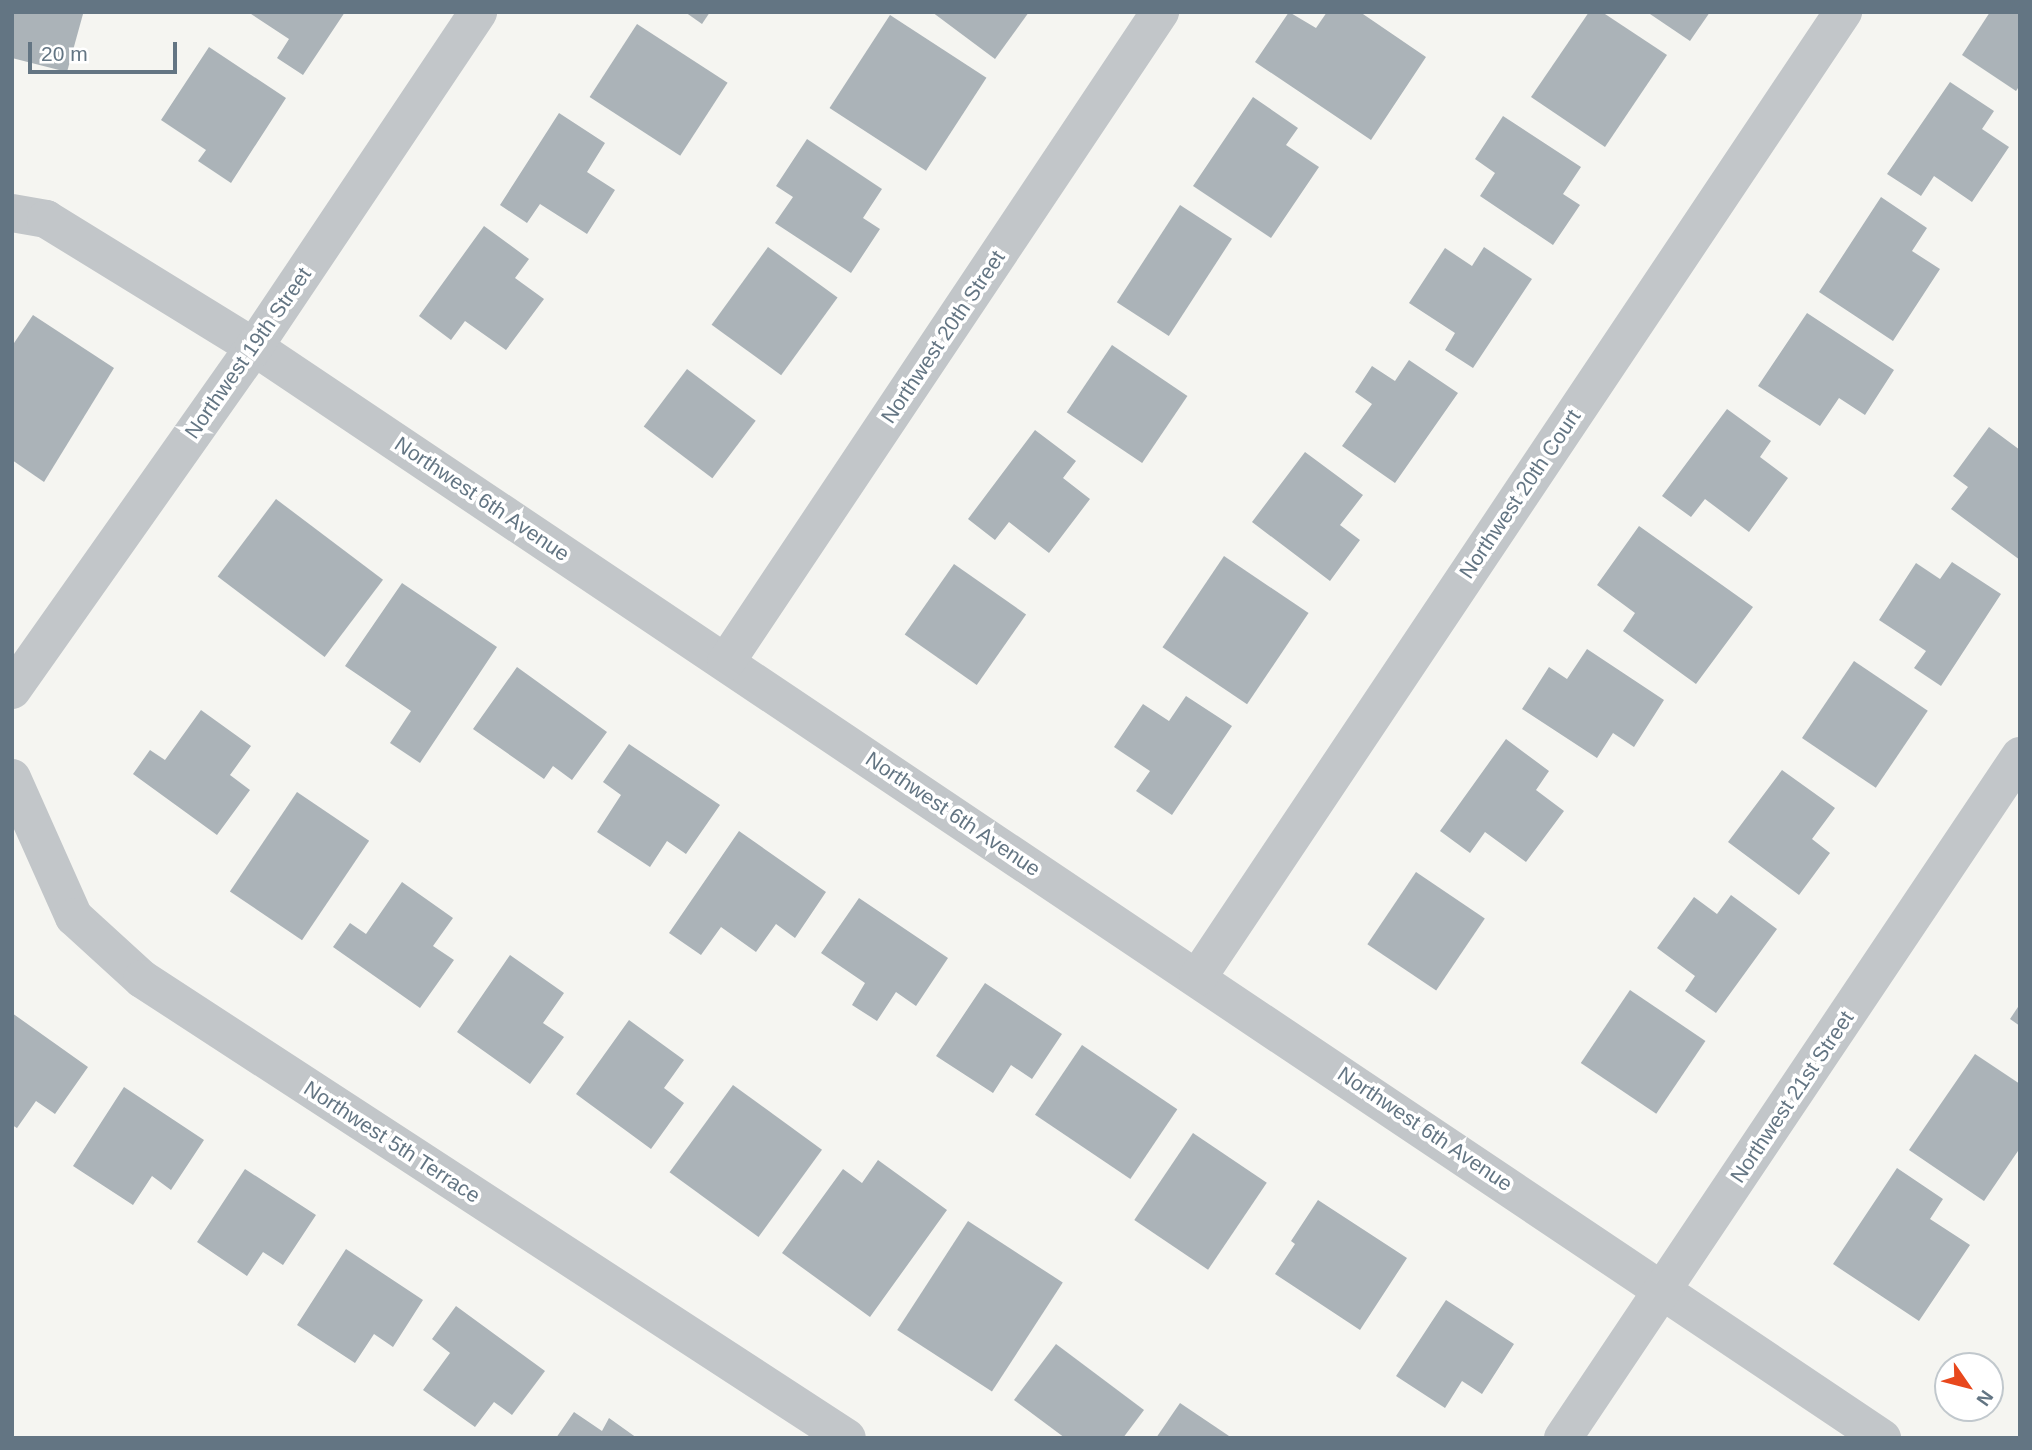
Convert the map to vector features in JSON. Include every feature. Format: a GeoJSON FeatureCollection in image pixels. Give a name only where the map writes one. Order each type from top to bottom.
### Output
{"type":"FeatureCollection","features":[{"type":"Feature","properties":{"kind":"street","name":"Northwest 19th Street"},"geometry":{"type":"LineString","coordinates":[[12,690],[254,347],[478,12]]}},
{"type":"Feature","properties":{"kind":"street","name":"Northwest 20th Street"},"geometry":{"type":"LineString","coordinates":[[726,662],[1160,12]]}},
{"type":"Feature","properties":{"kind":"street","name":"Northwest 20th Court"},"geometry":{"type":"LineString","coordinates":[[1198,977],[1843,12]]}},
{"type":"Feature","properties":{"kind":"street","name":"Northwest 6th Avenue"},"geometry":{"type":"LineString","coordinates":[[12,213],[46,219],[254,347],[1663,1288],[1882,1438]]}},
{"type":"Feature","properties":{"kind":"street","name":"Northwest 21st Street"},"geometry":{"type":"LineString","coordinates":[[1563,1438],[2020,756]]}},
{"type":"Feature","properties":{"kind":"street","name":"Northwest 5th Terrace"},"geometry":{"type":"LineString","coordinates":[[12,778],[74,917],[142,979],[847,1438]]}},
{"type":"Feature","properties":{"kind":"building"},"geometry":{"type":"Polygon","coordinates":[[[12,12],[83,14],[67,72],[12,58],[12,12]]]}},
{"type":"Feature","properties":{"kind":"building"},"geometry":{"type":"Polygon","coordinates":[[[248,12],[345,12],[303,75],[277,58],[289,39],[248,12]]]}},
{"type":"Feature","properties":{"kind":"building"},"geometry":{"type":"Polygon","coordinates":[[[685,12],[710,12],[702,24],[685,12]]]}},
{"type":"Feature","properties":{"kind":"building"},"geometry":{"type":"Polygon","coordinates":[[[932,12],[1029,12],[995,59],[932,12]]]}},
{"type":"Feature","properties":{"kind":"building"},"geometry":{"type":"Polygon","coordinates":[[[1289,12],[1316,28],[1327,12],[1360,12],[1426,57],[1371,140],[1255,62],[1289,12]]]}},
{"type":"Feature","properties":{"kind":"building"},"geometry":{"type":"Polygon","coordinates":[[[1589,12],[1602,12],[1667,55],[1605,147],[1531,97],[1589,12]]]}},
{"type":"Feature","properties":{"kind":"building"},"geometry":{"type":"Polygon","coordinates":[[[1647,12],[1710,12],[1690,41],[1647,12]]]}},
{"type":"Feature","properties":{"kind":"building"},"geometry":{"type":"Polygon","coordinates":[[[1990,12],[2020,12],[2020,85],[2016,91],[1962,55],[1990,12]]]}},
{"type":"Feature","properties":{"kind":"building"},"geometry":{"type":"Polygon","coordinates":[[[890,15],[986,78],[926,171],[830,108],[890,15]]]}},
{"type":"Feature","properties":{"kind":"building"},"geometry":{"type":"Polygon","coordinates":[[[637,24],[728,83],[680,156],[590,97],[637,24]]]}},
{"type":"Feature","properties":{"kind":"building"},"geometry":{"type":"Polygon","coordinates":[[[209,47],[286,98],[231,183],[198,161],[206,150],[161,120],[209,47]]]}},
{"type":"Feature","properties":{"kind":"building"},"geometry":{"type":"Polygon","coordinates":[[[1950,82],[1994,111],[1982,129],[2009,147],[1972,202],[1934,176],[1921,196],[1887,174],[1950,82]]]}},
{"type":"Feature","properties":{"kind":"building"},"geometry":{"type":"Polygon","coordinates":[[[1253,97],[1298,128],[1286,145],[1319,167],[1271,238],[1193,186],[1253,97]]]}},
{"type":"Feature","properties":{"kind":"building"},"geometry":{"type":"Polygon","coordinates":[[[559,113],[605,143],[587,172],[615,190],[587,234],[540,204],[527,223],[500,205],[559,113]]]}},
{"type":"Feature","properties":{"kind":"building"},"geometry":{"type":"Polygon","coordinates":[[[1503,116],[1581,167],[1563,194],[1580,205],[1553,245],[1480,196],[1495,173],[1475,159],[1503,116]]]}},
{"type":"Feature","properties":{"kind":"building"},"geometry":{"type":"Polygon","coordinates":[[[807,139],[882,189],[863,218],[880,229],[851,273],[775,223],[793,197],[776,186],[807,139]]]}},
{"type":"Feature","properties":{"kind":"building"},"geometry":{"type":"Polygon","coordinates":[[[1881,197],[1927,228],[1912,251],[1940,269],[1893,341],[1819,292],[1881,197]]]}},
{"type":"Feature","properties":{"kind":"building"},"geometry":{"type":"Polygon","coordinates":[[[1180,205],[1232,239],[1169,336],[1117,302],[1180,205]]]}},
{"type":"Feature","properties":{"kind":"building"},"geometry":{"type":"Polygon","coordinates":[[[484,226],[529,259],[515,278],[544,299],[506,350],[465,321],[451,340],[419,316],[484,226]]]}},
{"type":"Feature","properties":{"kind":"building"},"geometry":{"type":"Polygon","coordinates":[[[768,247],[838,298],[781,375],[712,325],[768,247]]]}},
{"type":"Feature","properties":{"kind":"building"},"geometry":{"type":"Polygon","coordinates":[[[1484,247],[1532,279],[1473,368],[1445,350],[1455,333],[1409,303],[1445,248],[1472,266],[1484,247]]]}},
{"type":"Feature","properties":{"kind":"building"},"geometry":{"type":"Polygon","coordinates":[[[1807,313],[1894,370],[1865,415],[1839,398],[1820,426],[1758,386],[1807,313]]]}},
{"type":"Feature","properties":{"kind":"building"},"geometry":{"type":"Polygon","coordinates":[[[33,315],[114,368],[44,482],[12,460],[12,346],[33,315]]]}},
{"type":"Feature","properties":{"kind":"building"},"geometry":{"type":"Polygon","coordinates":[[[1112,345],[1187,396],[1142,463],[1067,412],[1112,345]]]}},
{"type":"Feature","properties":{"kind":"building"},"geometry":{"type":"Polygon","coordinates":[[[1409,360],[1458,393],[1395,483],[1342,446],[1372,404],[1355,392],[1372,366],[1395,381],[1409,360]]]}},
{"type":"Feature","properties":{"kind":"building"},"geometry":{"type":"Polygon","coordinates":[[[687,369],[756,421],[712,478],[644,427],[687,369]]]}},
{"type":"Feature","properties":{"kind":"building"},"geometry":{"type":"Polygon","coordinates":[[[1727,409],[1771,441],[1760,457],[1788,478],[1749,532],[1705,499],[1691,517],[1662,496],[1727,409]]]}},
{"type":"Feature","properties":{"kind":"building"},"geometry":{"type":"Polygon","coordinates":[[[1989,427],[2020,450],[2020,560],[1951,509],[1968,487],[1953,476],[1989,427]]]}},
{"type":"Feature","properties":{"kind":"building"},"geometry":{"type":"Polygon","coordinates":[[[1035,430],[1076,461],[1063,478],[1090,499],[1049,553],[1009,522],[995,540],[968,519],[1035,430]]]}},
{"type":"Feature","properties":{"kind":"building"},"geometry":{"type":"Polygon","coordinates":[[[1305,452],[1363,495],[1340,525],[1360,540],[1330,581],[1252,522],[1305,452]]]}},
{"type":"Feature","properties":{"kind":"building"},"geometry":{"type":"Polygon","coordinates":[[[276,499],[383,580],[325,657],[218,576],[276,499]]]}},
{"type":"Feature","properties":{"kind":"building"},"geometry":{"type":"Polygon","coordinates":[[[1639,526],[1753,607],[1696,684],[1623,631],[1635,613],[1597,585],[1639,526]]]}},
{"type":"Feature","properties":{"kind":"building"},"geometry":{"type":"Polygon","coordinates":[[[1224,556],[1309,613],[1247,704],[1162,647],[1224,556]]]}},
{"type":"Feature","properties":{"kind":"building"},"geometry":{"type":"Polygon","coordinates":[[[1952,562],[2001,594],[1941,686],[1914,668],[1926,651],[1879,620],[1916,563],[1940,579],[1952,562]]]}},
{"type":"Feature","properties":{"kind":"building"},"geometry":{"type":"Polygon","coordinates":[[[954,564],[1026,614],[977,685],[905,634],[954,564]]]}},
{"type":"Feature","properties":{"kind":"building"},"geometry":{"type":"Polygon","coordinates":[[[402,583],[497,647],[420,763],[390,743],[411,711],[345,666],[402,583]]]}},
{"type":"Feature","properties":{"kind":"building"},"geometry":{"type":"Polygon","coordinates":[[[1587,649],[1664,700],[1634,747],[1613,733],[1597,758],[1522,709],[1549,667],[1567,679],[1587,649]]]}},
{"type":"Feature","properties":{"kind":"building"},"geometry":{"type":"Polygon","coordinates":[[[1854,661],[1928,711],[1876,788],[1802,738],[1854,661]]]}},
{"type":"Feature","properties":{"kind":"building"},"geometry":{"type":"Polygon","coordinates":[[[517,667],[607,732],[572,780],[553,766],[544,779],[473,729],[517,667]]]}},
{"type":"Feature","properties":{"kind":"building"},"geometry":{"type":"Polygon","coordinates":[[[1186,696],[1232,726],[1172,815],[1136,791],[1150,771],[1114,747],[1143,704],[1169,721],[1186,696]]]}},
{"type":"Feature","properties":{"kind":"building"},"geometry":{"type":"Polygon","coordinates":[[[201,710],[251,746],[230,775],[250,790],[217,835],[133,774],[150,750],[165,760],[201,710]]]}},
{"type":"Feature","properties":{"kind":"building"},"geometry":{"type":"Polygon","coordinates":[[[1506,739],[1549,771],[1536,790],[1564,811],[1526,862],[1485,832],[1470,853],[1440,831],[1506,739]]]}},
{"type":"Feature","properties":{"kind":"building"},"geometry":{"type":"Polygon","coordinates":[[[629,744],[720,805],[686,854],[667,841],[650,867],[597,832],[621,795],[603,782],[629,744]]]}},
{"type":"Feature","properties":{"kind":"building"},"geometry":{"type":"Polygon","coordinates":[[[1782,770],[1835,808],[1812,839],[1830,853],[1799,895],[1728,842],[1782,770]]]}},
{"type":"Feature","properties":{"kind":"building"},"geometry":{"type":"Polygon","coordinates":[[[297,792],[369,841],[302,940],[230,891],[297,792]]]}},
{"type":"Feature","properties":{"kind":"building"},"geometry":{"type":"Polygon","coordinates":[[[739,831],[826,892],[795,938],[776,924],[756,952],[721,927],[701,955],[669,933],[739,831]]]}},
{"type":"Feature","properties":{"kind":"building"},"geometry":{"type":"Polygon","coordinates":[[[1416,872],[1485,918],[1436,991],[1367,944],[1416,872]]]}},
{"type":"Feature","properties":{"kind":"building"},"geometry":{"type":"Polygon","coordinates":[[[402,882],[453,918],[433,946],[454,960],[420,1008],[333,947],[350,923],[366,934],[402,882]]]}},
{"type":"Feature","properties":{"kind":"building"},"geometry":{"type":"Polygon","coordinates":[[[1731,895],[1777,929],[1716,1013],[1685,991],[1695,976],[1657,948],[1694,897],[1717,914],[1731,895]]]}},
{"type":"Feature","properties":{"kind":"building"},"geometry":{"type":"Polygon","coordinates":[[[859,898],[948,958],[916,1006],[896,992],[877,1021],[852,1005],[865,983],[821,953],[859,898]]]}},
{"type":"Feature","properties":{"kind":"building"},"geometry":{"type":"Polygon","coordinates":[[[510,955],[564,993],[543,1023],[564,1037],[530,1084],[457,1032],[510,955]]]}},
{"type":"Feature","properties":{"kind":"building"},"geometry":{"type":"Polygon","coordinates":[[[985,983],[1062,1034],[1032,1079],[1011,1065],[993,1093],[936,1056],[985,983]]]}},
{"type":"Feature","properties":{"kind":"building"},"geometry":{"type":"Polygon","coordinates":[[[1630,990],[1705,1041],[1656,1114],[1581,1063],[1630,990]]]}},
{"type":"Feature","properties":{"kind":"building"},"geometry":{"type":"Polygon","coordinates":[[[2020,1004],[2020,1026],[2010,1019],[2020,1004]]]}},
{"type":"Feature","properties":{"kind":"building"},"geometry":{"type":"Polygon","coordinates":[[[12,1013],[88,1067],[55,1114],[36,1101],[17,1128],[12,1125],[12,1013]]]}},
{"type":"Feature","properties":{"kind":"building"},"geometry":{"type":"Polygon","coordinates":[[[629,1020],[684,1060],[664,1088],[684,1103],[651,1149],[576,1094],[629,1020]]]}},
{"type":"Feature","properties":{"kind":"building"},"geometry":{"type":"Polygon","coordinates":[[[1082,1045],[1177,1109],[1130,1179],[1035,1115],[1082,1045]]]}},
{"type":"Feature","properties":{"kind":"building"},"geometry":{"type":"Polygon","coordinates":[[[1975,1054],[2020,1084],[2020,1148],[1984,1201],[1909,1150],[1975,1054]]]}},
{"type":"Feature","properties":{"kind":"building"},"geometry":{"type":"Polygon","coordinates":[[[733,1085],[822,1150],[759,1237],[670,1172],[733,1085]]]}},
{"type":"Feature","properties":{"kind":"building"},"geometry":{"type":"Polygon","coordinates":[[[124,1087],[204,1140],[171,1190],[152,1176],[133,1205],[73,1166],[124,1087]]]}},
{"type":"Feature","properties":{"kind":"building"},"geometry":{"type":"Polygon","coordinates":[[[1193,1133],[1267,1183],[1208,1270],[1134,1220],[1193,1133]]]}},
{"type":"Feature","properties":{"kind":"building"},"geometry":{"type":"Polygon","coordinates":[[[878,1160],[947,1210],[870,1317],[782,1253],[843,1169],[862,1183],[878,1160]]]}},
{"type":"Feature","properties":{"kind":"building"},"geometry":{"type":"Polygon","coordinates":[[[1897,1168],[1943,1199],[1930,1219],[1970,1245],[1919,1321],[1833,1264],[1897,1168]]]}},
{"type":"Feature","properties":{"kind":"building"},"geometry":{"type":"Polygon","coordinates":[[[245,1169],[316,1215],[283,1265],[263,1252],[247,1276],[197,1242],[245,1169]]]}},
{"type":"Feature","properties":{"kind":"building"},"geometry":{"type":"Polygon","coordinates":[[[1318,1200],[1407,1258],[1360,1330],[1275,1274],[1295,1244],[1291,1241],[1318,1200]]]}},
{"type":"Feature","properties":{"kind":"building"},"geometry":{"type":"Polygon","coordinates":[[[968,1221],[1063,1283],[992,1392],[897,1330],[968,1221]]]}},
{"type":"Feature","properties":{"kind":"building"},"geometry":{"type":"Polygon","coordinates":[[[346,1249],[423,1300],[393,1347],[374,1334],[355,1363],[297,1325],[346,1249]]]}},
{"type":"Feature","properties":{"kind":"building"},"geometry":{"type":"Polygon","coordinates":[[[1446,1300],[1514,1344],[1482,1394],[1462,1381],[1445,1408],[1396,1376],[1446,1300]]]}},
{"type":"Feature","properties":{"kind":"building"},"geometry":{"type":"Polygon","coordinates":[[[456,1306],[545,1371],[512,1415],[494,1402],[475,1427],[423,1390],[450,1353],[432,1339],[456,1306]]]}},
{"type":"Feature","properties":{"kind":"building"},"geometry":{"type":"Polygon","coordinates":[[[1056,1344],[1144,1410],[1123,1438],[1065,1438],[1014,1400],[1056,1344]]]}},
{"type":"Feature","properties":{"kind":"building"},"geometry":{"type":"Polygon","coordinates":[[[1180,1403],[1232,1438],[1156,1438],[1180,1403]]]}},
{"type":"Feature","properties":{"kind":"building"},"geometry":{"type":"Polygon","coordinates":[[[574,1412],[602,1431],[609,1418],[637,1438],[556,1438],[574,1412]]]}}]}
